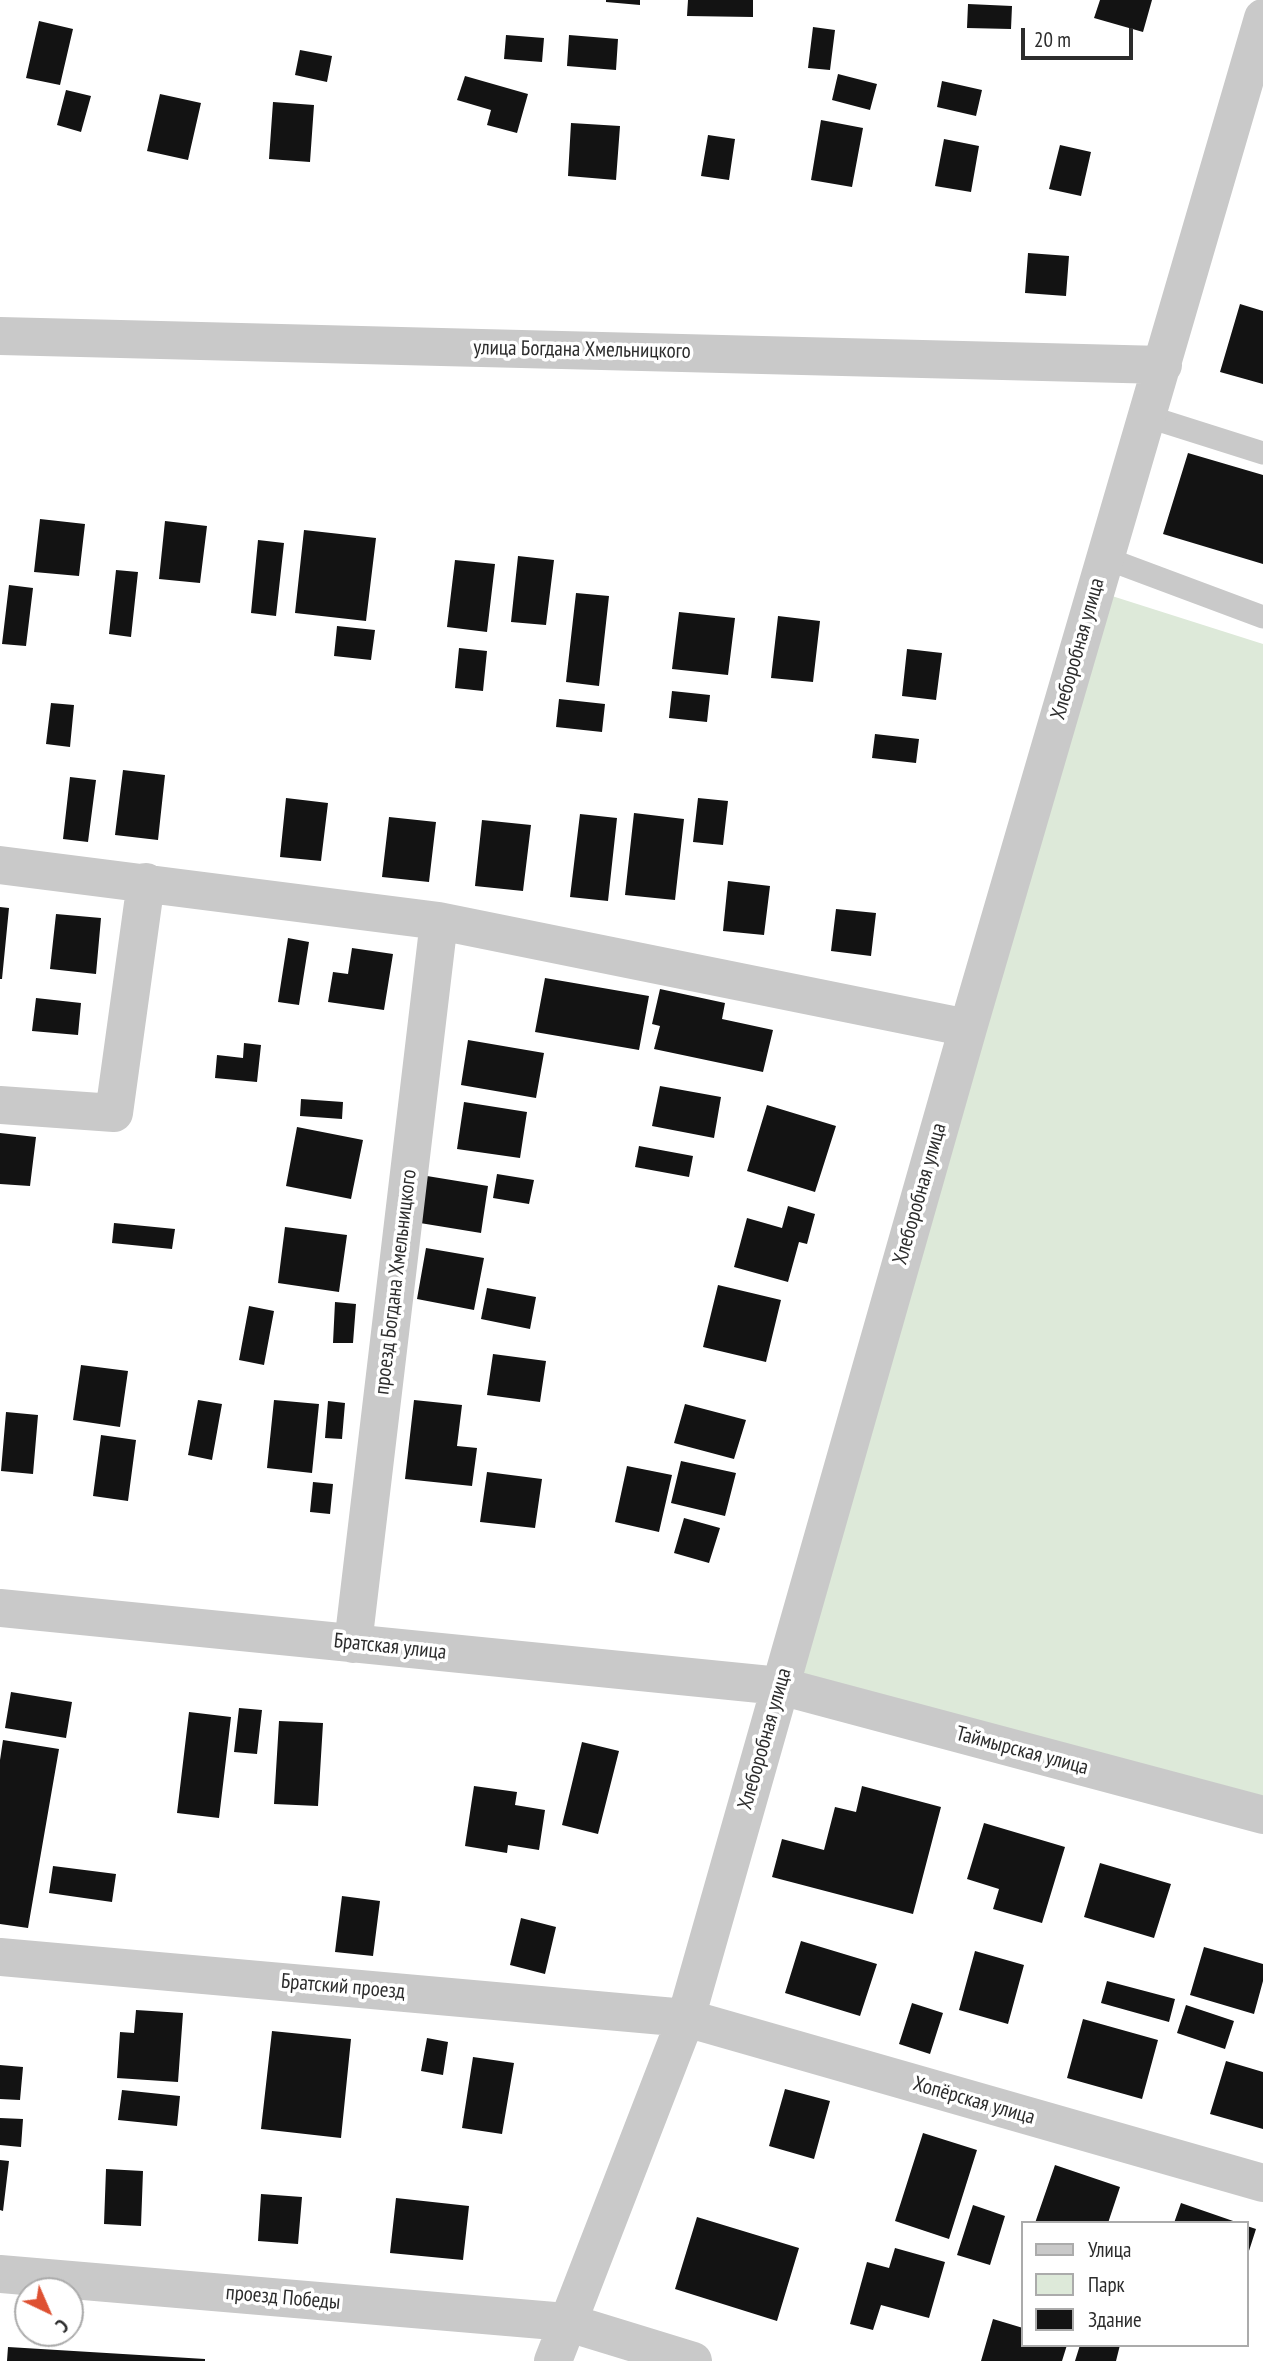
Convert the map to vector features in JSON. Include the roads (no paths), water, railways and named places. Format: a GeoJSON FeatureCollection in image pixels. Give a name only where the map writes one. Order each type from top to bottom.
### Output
{"type":"FeatureCollection","features":[{"type":"Feature","properties":{"kind":"street","name":"Хлеборобная улица"},"geometry":{"type":"LineString","coordinates":[[553,2361],[686,2018],[968,1028],[1263,18]]}},
{"type":"Feature","properties":{"kind":"street","name":"улица Богдана Хмельницкого"},"geometry":{"type":"LineString","coordinates":[[0,336],[1163,365]]}},
{"type":"Feature","properties":{"kind":"street"},"geometry":{"type":"LineString","coordinates":[[0,865],[439,921],[968,1028]]}},
{"type":"Feature","properties":{"kind":"street"},"geometry":{"type":"LineString","coordinates":[[0,1105],[114,1113],[146,882]]}},
{"type":"Feature","properties":{"kind":"street","name":"проезд Богдана Хмельницкого"},"geometry":{"type":"LineString","coordinates":[[353,1644],[439,921]]}},
{"type":"Feature","properties":{"kind":"street","name":"Братская улица"},"geometry":{"type":"LineString","coordinates":[[0,1608],[780,1686]]}},
{"type":"Feature","properties":{"kind":"street","name":"Таймырская улица"},"geometry":{"type":"LineString","coordinates":[[780,1686],[1263,1815]]}},
{"type":"Feature","properties":{"kind":"street","name":"Братский проезд"},"geometry":{"type":"LineString","coordinates":[[0,1957],[686,2018]]}},
{"type":"Feature","properties":{"kind":"street","name":"Хопёрская улица"},"geometry":{"type":"LineString","coordinates":[[686,2018],[1263,2183]]}},
{"type":"Feature","properties":{"kind":"street","name":"проезд Победы"},"geometry":{"type":"LineString","coordinates":[[0,2274],[566,2322],[693,2361]]}},
{"type":"Feature","properties":{"kind":"lane"},"geometry":{"type":"LineString","coordinates":[[1146,416],[1263,453]]}},
{"type":"Feature","properties":{"kind":"lane"},"geometry":{"type":"LineString","coordinates":[[1105,558],[1263,617]]}}]}
